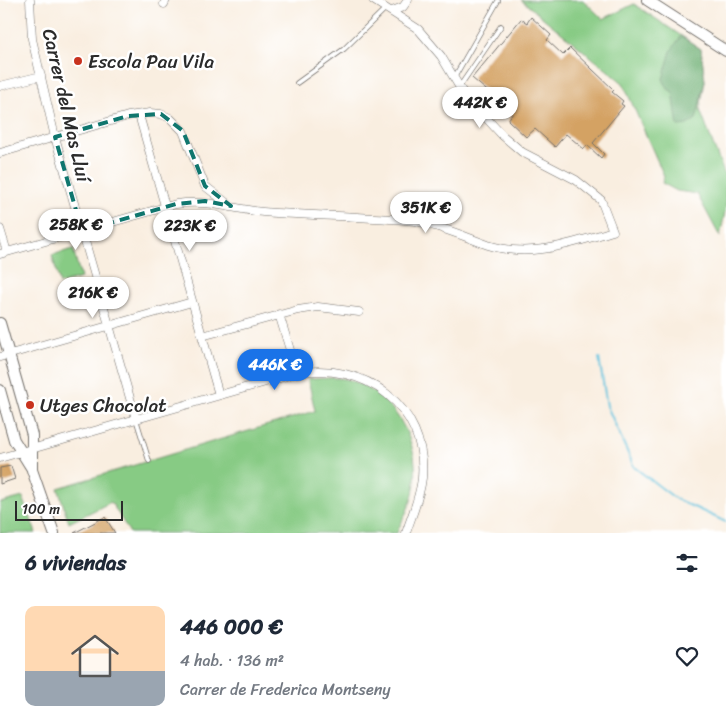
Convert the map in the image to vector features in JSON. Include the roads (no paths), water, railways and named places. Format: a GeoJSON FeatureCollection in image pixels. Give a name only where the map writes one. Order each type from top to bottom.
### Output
{"type":"FeatureCollection","features":[{"type":"Feature","properties":{"kind":"street","name":"Carrer del Mas Lluí"},"geometry":{"type":"LineString","coordinates":[[30,0],[32,39],[56,137],[136,419]]}},
{"type":"Feature","properties":{"kind":"street"},"geometry":{"type":"LineString","coordinates":[[0,229],[3,253],[165,207],[193,201],[269,212],[415,221],[436,225],[506,249],[548,250],[613,231],[601,200],[576,180],[522,152],[502,135],[462,94],[460,86],[441,56],[418,29],[373,0]]}},
{"type":"Feature","properties":{"kind":"street"},"geometry":{"type":"LineString","coordinates":[[389,10],[403,7],[408,0]]}},
{"type":"Feature","properties":{"kind":"street"},"geometry":{"type":"LineString","coordinates":[[647,0],[726,51]]}},
{"type":"Feature","properties":{"kind":"street"},"geometry":{"type":"LineString","coordinates":[[0,86],[41,76]]}},
{"type":"Feature","properties":{"kind":"street"},"geometry":{"type":"LineString","coordinates":[[0,153],[139,115],[161,114],[178,125],[187,140],[197,171],[205,186],[231,206]]}},
{"type":"Feature","properties":{"kind":"street"},"geometry":{"type":"LineString","coordinates":[[139,115],[219,395]]}},
{"type":"Feature","properties":{"kind":"street"},"geometry":{"type":"LineString","coordinates":[[4,356],[192,302]]}},
{"type":"Feature","properties":{"kind":"street"},"geometry":{"type":"LineString","coordinates":[[202,336],[279,314],[318,307],[360,312]]}},
{"type":"Feature","properties":{"kind":"street"},"geometry":{"type":"LineString","coordinates":[[279,314],[297,373]]}},
{"type":"Feature","properties":{"kind":"street"},"geometry":{"type":"LineString","coordinates":[[0,324],[4,356],[32,435],[32,470]]}},
{"type":"Feature","properties":{"kind":"street"},"geometry":{"type":"LineString","coordinates":[[0,458],[297,373],[325,370],[354,376],[376,385],[389,395],[405,414],[418,440],[422,467],[419,496],[406,533]]}},
{"type":"Feature","properties":{"kind":"street"},"geometry":{"type":"LineString","coordinates":[[0,390],[14,440],[32,470],[54,533]]}},
{"type":"Feature","properties":{"kind":"lane"},"geometry":{"type":"LineString","coordinates":[[454,78],[498,1]]}},
{"type":"Feature","properties":{"kind":"lane"},"geometry":{"type":"LineString","coordinates":[[297,83],[344,49],[389,10]]}},
{"type":"Feature","properties":{"kind":"lane"},"geometry":{"type":"LineString","coordinates":[[460,86],[501,26]]}},
{"type":"Feature","properties":{"kind":"lane"},"geometry":{"type":"LineString","coordinates":[[136,419],[149,461]]}},
{"type":"Feature","properties":{"kind":"waterway"},"geometry":{"type":"LineString","coordinates":[[599,358],[607,406],[634,467],[676,499],[726,522]]}},
{"type":"Feature","properties":{"kind":"place","name":"Escola Pau Vila"},"geometry":{"type":"Point","coordinates":[78,61]}},
{"type":"Feature","properties":{"kind":"place","name":"Utges Chocolat"},"geometry":{"type":"Point","coordinates":[30,405]}}]}
